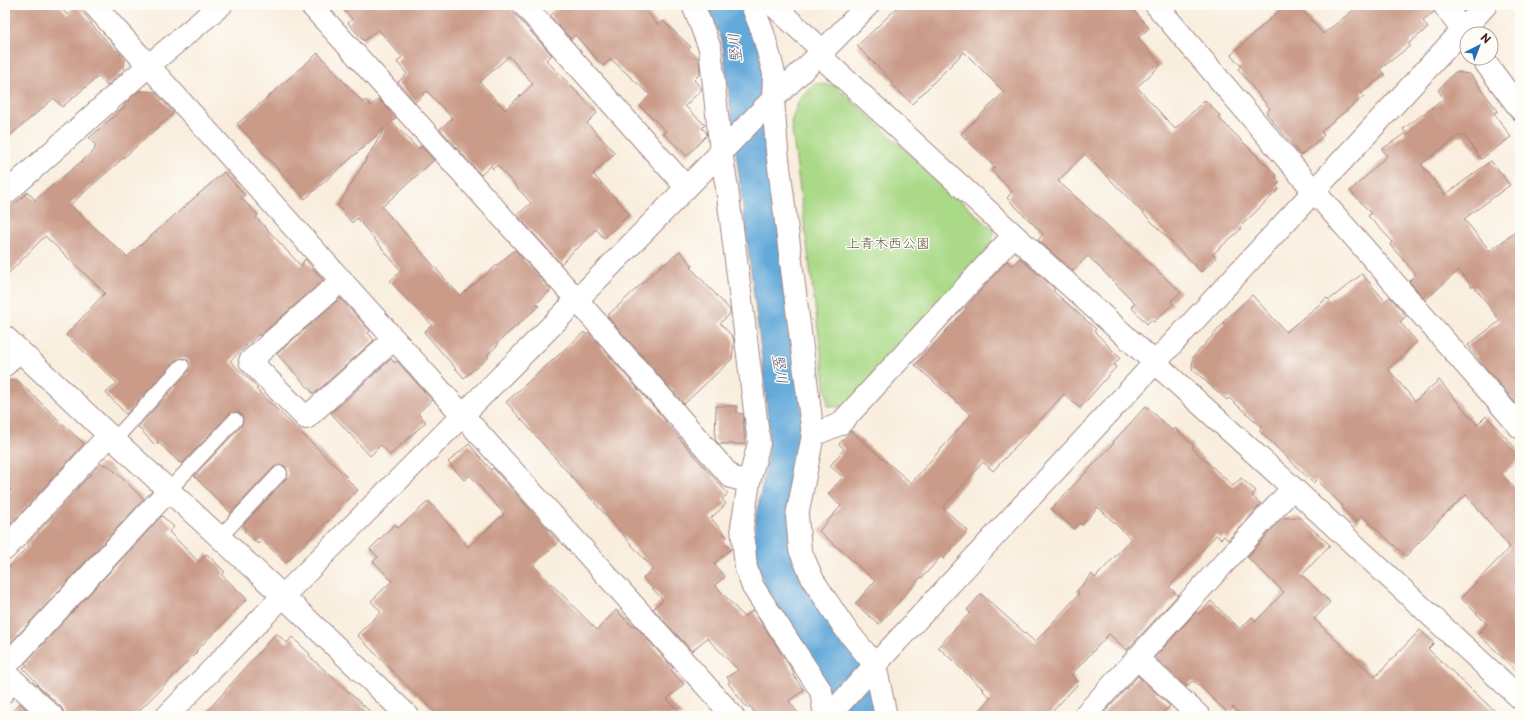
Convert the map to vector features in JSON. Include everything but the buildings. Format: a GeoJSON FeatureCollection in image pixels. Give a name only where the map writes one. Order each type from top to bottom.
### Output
{"type":"FeatureCollection","features":[{"type":"Feature","properties":{"kind":"street"},"geometry":{"type":"LineString","coordinates":[[94,5],[733,716]]}},
{"type":"Feature","properties":{"kind":"street"},"geometry":{"type":"LineString","coordinates":[[5,194],[148,66],[221,5]]}},
{"type":"Feature","properties":{"kind":"street"},"geometry":{"type":"LineString","coordinates":[[311,5],[577,300],[731,477],[749,482]]}},
{"type":"Feature","properties":{"kind":"street"},"geometry":{"type":"LineString","coordinates":[[524,5],[686,187]]}},
{"type":"Feature","properties":{"kind":"street"},"geometry":{"type":"LineString","coordinates":[[693,5],[710,48],[721,152],[728,196],[759,443],[749,482],[742,527],[746,568],[753,587],[822,691],[829,715]]}},
{"type":"Feature","properties":{"kind":"street"},"geometry":{"type":"LineString","coordinates":[[752,5],[763,34],[774,73],[773,99],[778,151],[813,435],[797,516],[800,550],[813,580],[871,669],[886,716]]}},
{"type":"Feature","properties":{"kind":"street"},"geometry":{"type":"LineString","coordinates":[[773,5],[821,53],[1014,235],[1293,488],[1520,698]]}},
{"type":"Feature","properties":{"kind":"street"},"geometry":{"type":"LineString","coordinates":[[167,716],[283,596],[577,300],[686,187],[868,5]]}},
{"type":"Feature","properties":{"kind":"street"},"geometry":{"type":"LineString","coordinates":[[1156,5],[1314,191],[1520,427]]}},
{"type":"Feature","properties":{"kind":"street"},"geometry":{"type":"LineString","coordinates":[[1444,5],[1459,26]]}},
{"type":"Feature","properties":{"kind":"street"},"geometry":{"type":"LineString","coordinates":[[1471,26],[1486,5]]}},
{"type":"Feature","properties":{"kind":"street"},"geometry":{"type":"LineString","coordinates":[[829,715],[1314,191],[1459,40]]}},
{"type":"Feature","properties":{"kind":"street"},"geometry":{"type":"LineString","coordinates":[[1488,66],[1520,109]]}},
{"type":"Feature","properties":{"kind":"street"},"geometry":{"type":"LineString","coordinates":[[813,435],[840,424],[1014,235]]}},
{"type":"Feature","properties":{"kind":"street"},"geometry":{"type":"LineString","coordinates":[[342,280],[250,361],[306,418],[394,339]]}},
{"type":"Feature","properties":{"kind":"street"},"geometry":{"type":"LineString","coordinates":[[10,350],[169,490],[283,596],[408,716]]}},
{"type":"Feature","properties":{"kind":"street"},"geometry":{"type":"LineString","coordinates":[[5,549],[111,438]]}},
{"type":"Feature","properties":{"kind":"street"},"geometry":{"type":"LineString","coordinates":[[1084,716],[1293,488]]}},
{"type":"Feature","properties":{"kind":"street"},"geometry":{"type":"LineString","coordinates":[[52,716],[8,679],[169,490]]}},
{"type":"Feature","properties":{"kind":"street"},"geometry":{"type":"LineString","coordinates":[[1137,658],[1200,716]]}},
{"type":"Feature","properties":{"kind":"lane"},"geometry":{"type":"LineString","coordinates":[[111,438],[182,366]]}},
{"type":"Feature","properties":{"kind":"lane"},"geometry":{"type":"LineString","coordinates":[[169,490],[235,420]]}},
{"type":"Feature","properties":{"kind":"lane"},"geometry":{"type":"LineString","coordinates":[[220,537],[280,473]]}},
{"type":"Feature","properties":{"kind":"green space","name":"上青木西公園"},"geometry":{"type":"Polygon","coordinates":[[[815,83],[836,86],[993,230],[992,247],[848,408],[828,406],[791,122],[799,100],[815,83]]]}},
{"type":"Feature","properties":{"kind":"water","name":"竪川"},"geometry":{"type":"Polygon","coordinates":[[[707,5],[745,5],[757,33],[806,446],[791,525],[861,658],[879,716],[835,716],[767,592],[753,554],[756,516],[766,467],[769,431],[763,367],[722,40],[707,5]]]}}]}
